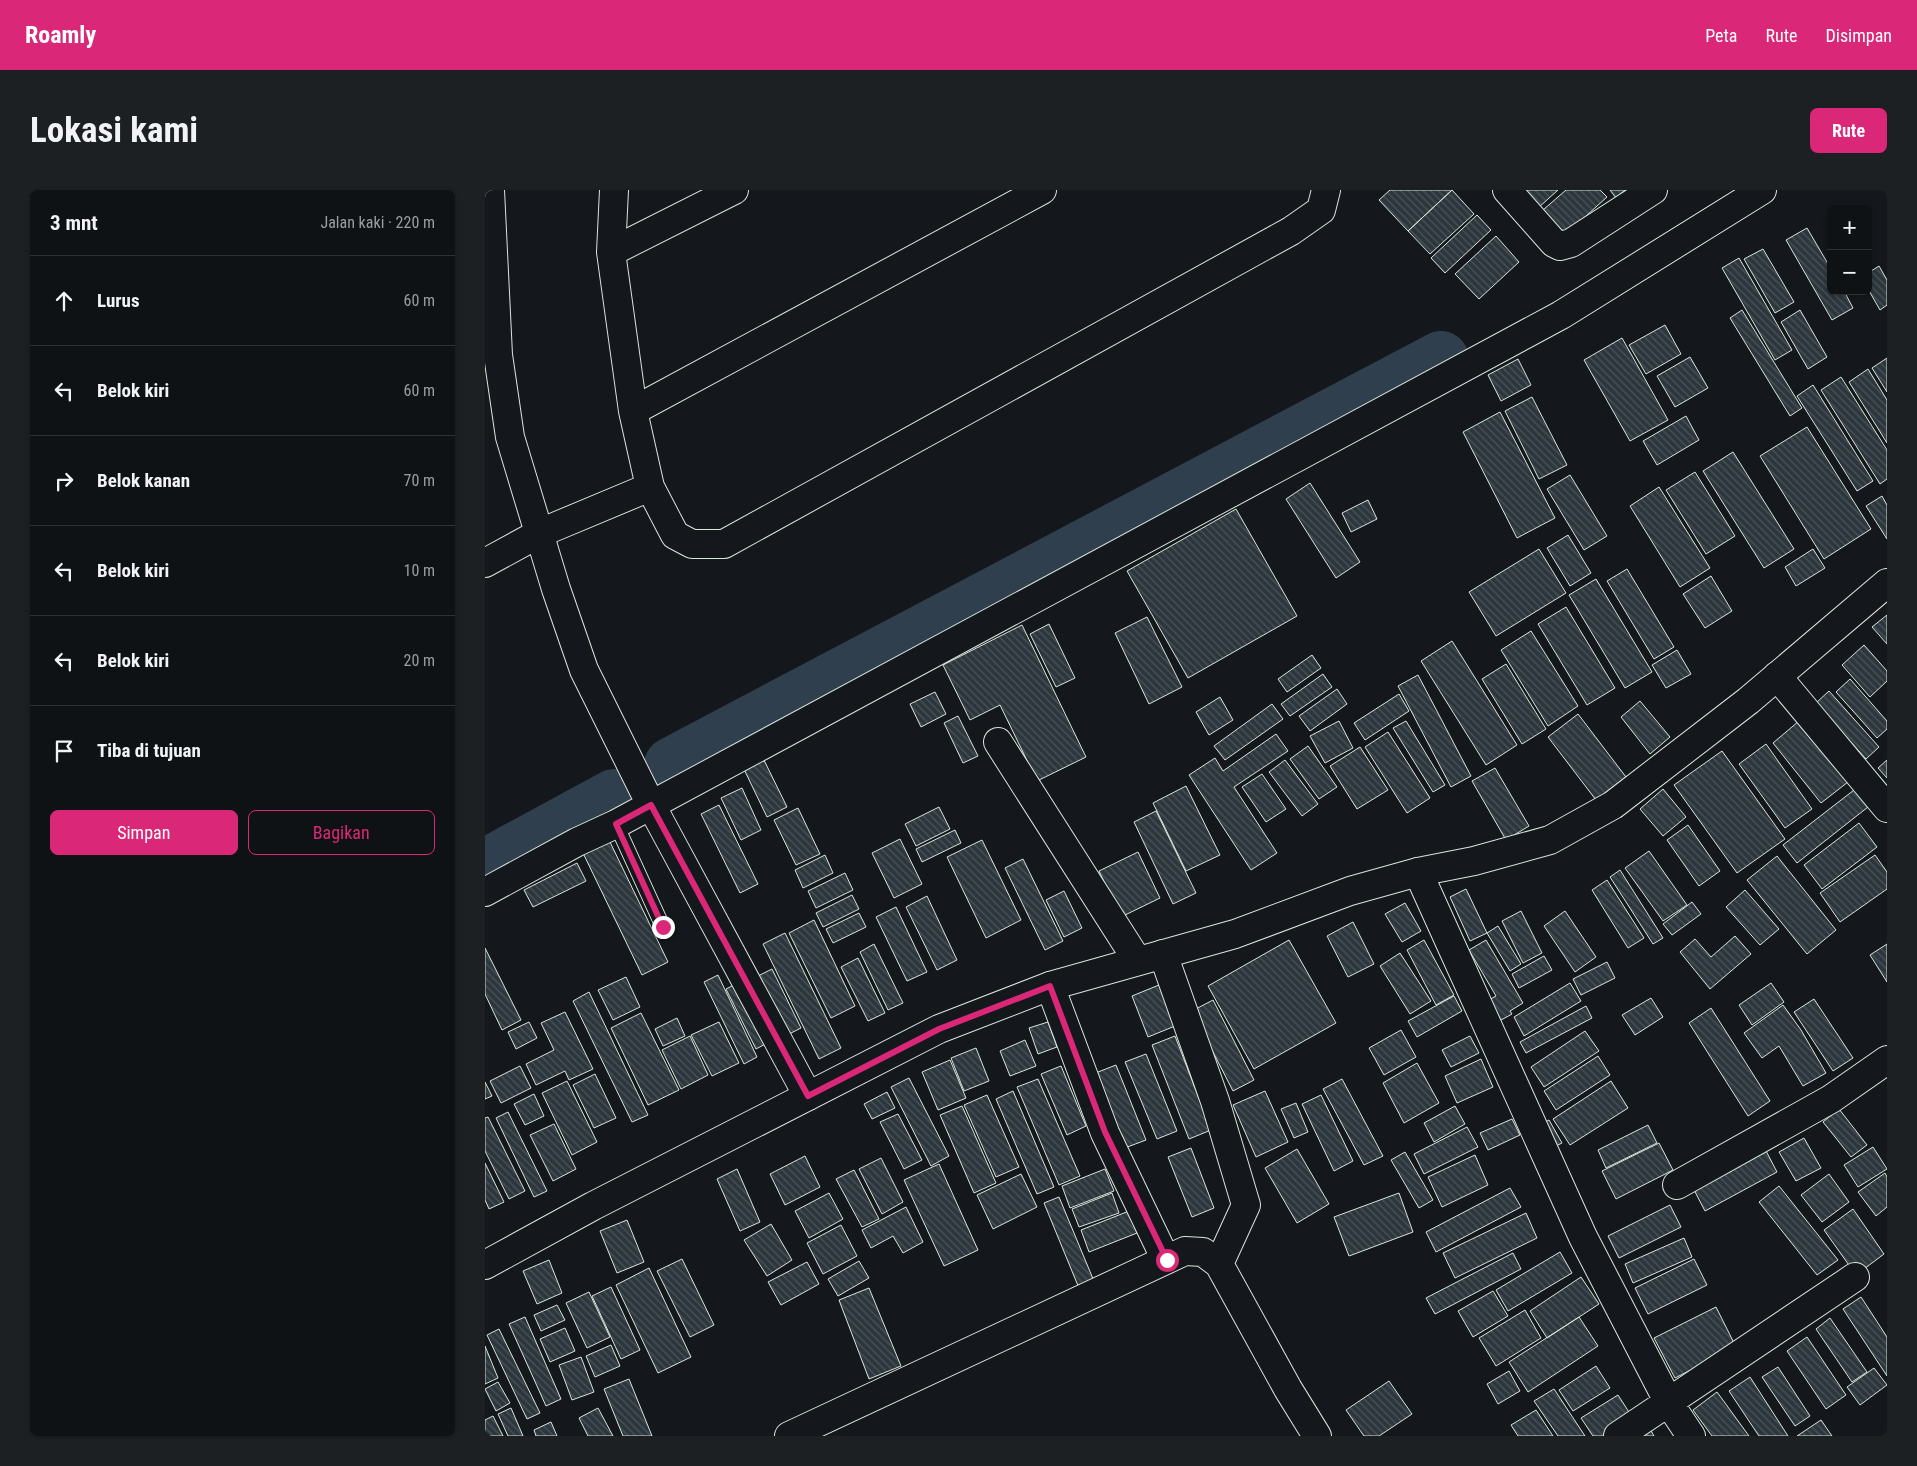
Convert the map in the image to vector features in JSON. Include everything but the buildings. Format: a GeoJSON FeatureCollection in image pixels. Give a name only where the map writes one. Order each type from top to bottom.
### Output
{"type":"FeatureCollection","features":[{"type":"Feature","properties":{"kind":"street"},"geometry":{"type":"LineString","coordinates":[[490,190],[498,355],[510,437],[584,670],[651,805],[808,1096]]}},
{"type":"Feature","properties":{"kind":"street"},"geometry":{"type":"LineString","coordinates":[[614,190],[611,252],[633,411],[650,488],[675,535],[692,544],[724,544],[1291,232],[1321,210],[1326,190]]}},
{"type":"Feature","properties":{"kind":"street"},"geometry":{"type":"LineString","coordinates":[[611,252],[734,190]]}},
{"type":"Feature","properties":{"kind":"street"},"geometry":{"type":"LineString","coordinates":[[633,411],[1042,190]]}},
{"type":"Feature","properties":{"kind":"street"},"geometry":{"type":"LineString","coordinates":[[1507,190],[1554,243],[1560,246],[1571,243],[1653,190]]}},
{"type":"Feature","properties":{"kind":"street"},"geometry":{"type":"LineString","coordinates":[[485,892],[577,842],[616,824],[1561,315],[1762,190]]}},
{"type":"Feature","properties":{"kind":"street"},"geometry":{"type":"LineString","coordinates":[[485,562],[541,533],[650,488]]}},
{"type":"Feature","properties":{"kind":"street"},"geometry":{"type":"LineString","coordinates":[[485,1265],[593,1206],[939,1029],[1050,986],[1235,934],[1350,891],[1418,872],[1475,861],[1549,840],[1613,805],[1777,676],[1887,583]]}},
{"type":"Feature","properties":{"kind":"street"},"geometry":{"type":"LineString","coordinates":[[1777,676],[1887,808]]}},
{"type":"Feature","properties":{"kind":"street"},"geometry":{"type":"LineString","coordinates":[[999,742],[1150,957],[1215,1101],[1246,1205],[1219,1264]]}},
{"type":"Feature","properties":{"kind":"street"},"geometry":{"type":"LineString","coordinates":[[1418,872],[1583,1236],[1669,1403],[1691,1436]]}},
{"type":"Feature","properties":{"kind":"street"},"geometry":{"type":"LineString","coordinates":[[1050,986],[1105,1132],[1167,1260]]}},
{"type":"Feature","properties":{"kind":"street"},"geometry":{"type":"LineString","coordinates":[[1677,1185],[1831,1099],[1887,1060]]}},
{"type":"Feature","properties":{"kind":"street"},"geometry":{"type":"LineString","coordinates":[[789,1436],[1185,1251],[1203,1252],[1219,1264],[1288,1389],[1317,1436]]}},
{"type":"Feature","properties":{"kind":"street"},"geometry":{"type":"LineString","coordinates":[[1618,1436],[1855,1277]]}},
{"type":"Feature","properties":{"kind":"lane"},"geometry":{"type":"LineString","coordinates":[[616,824],[663,927]]}},
{"type":"Feature","properties":{"kind":"waterway"},"geometry":{"type":"LineString","coordinates":[[672,765],[1441,359]]}},
{"type":"Feature","properties":{"kind":"waterway"},"geometry":{"type":"LineString","coordinates":[[485,867],[614,797]]}},
{"type":"Feature","properties":{"kind":"route"},"geometry":{"type":"LineString","coordinates":[[663,927],[616,824],[651,805],[808,1096],[939,1029],[1050,986],[1105,1132],[1167,1260]]}}]}
